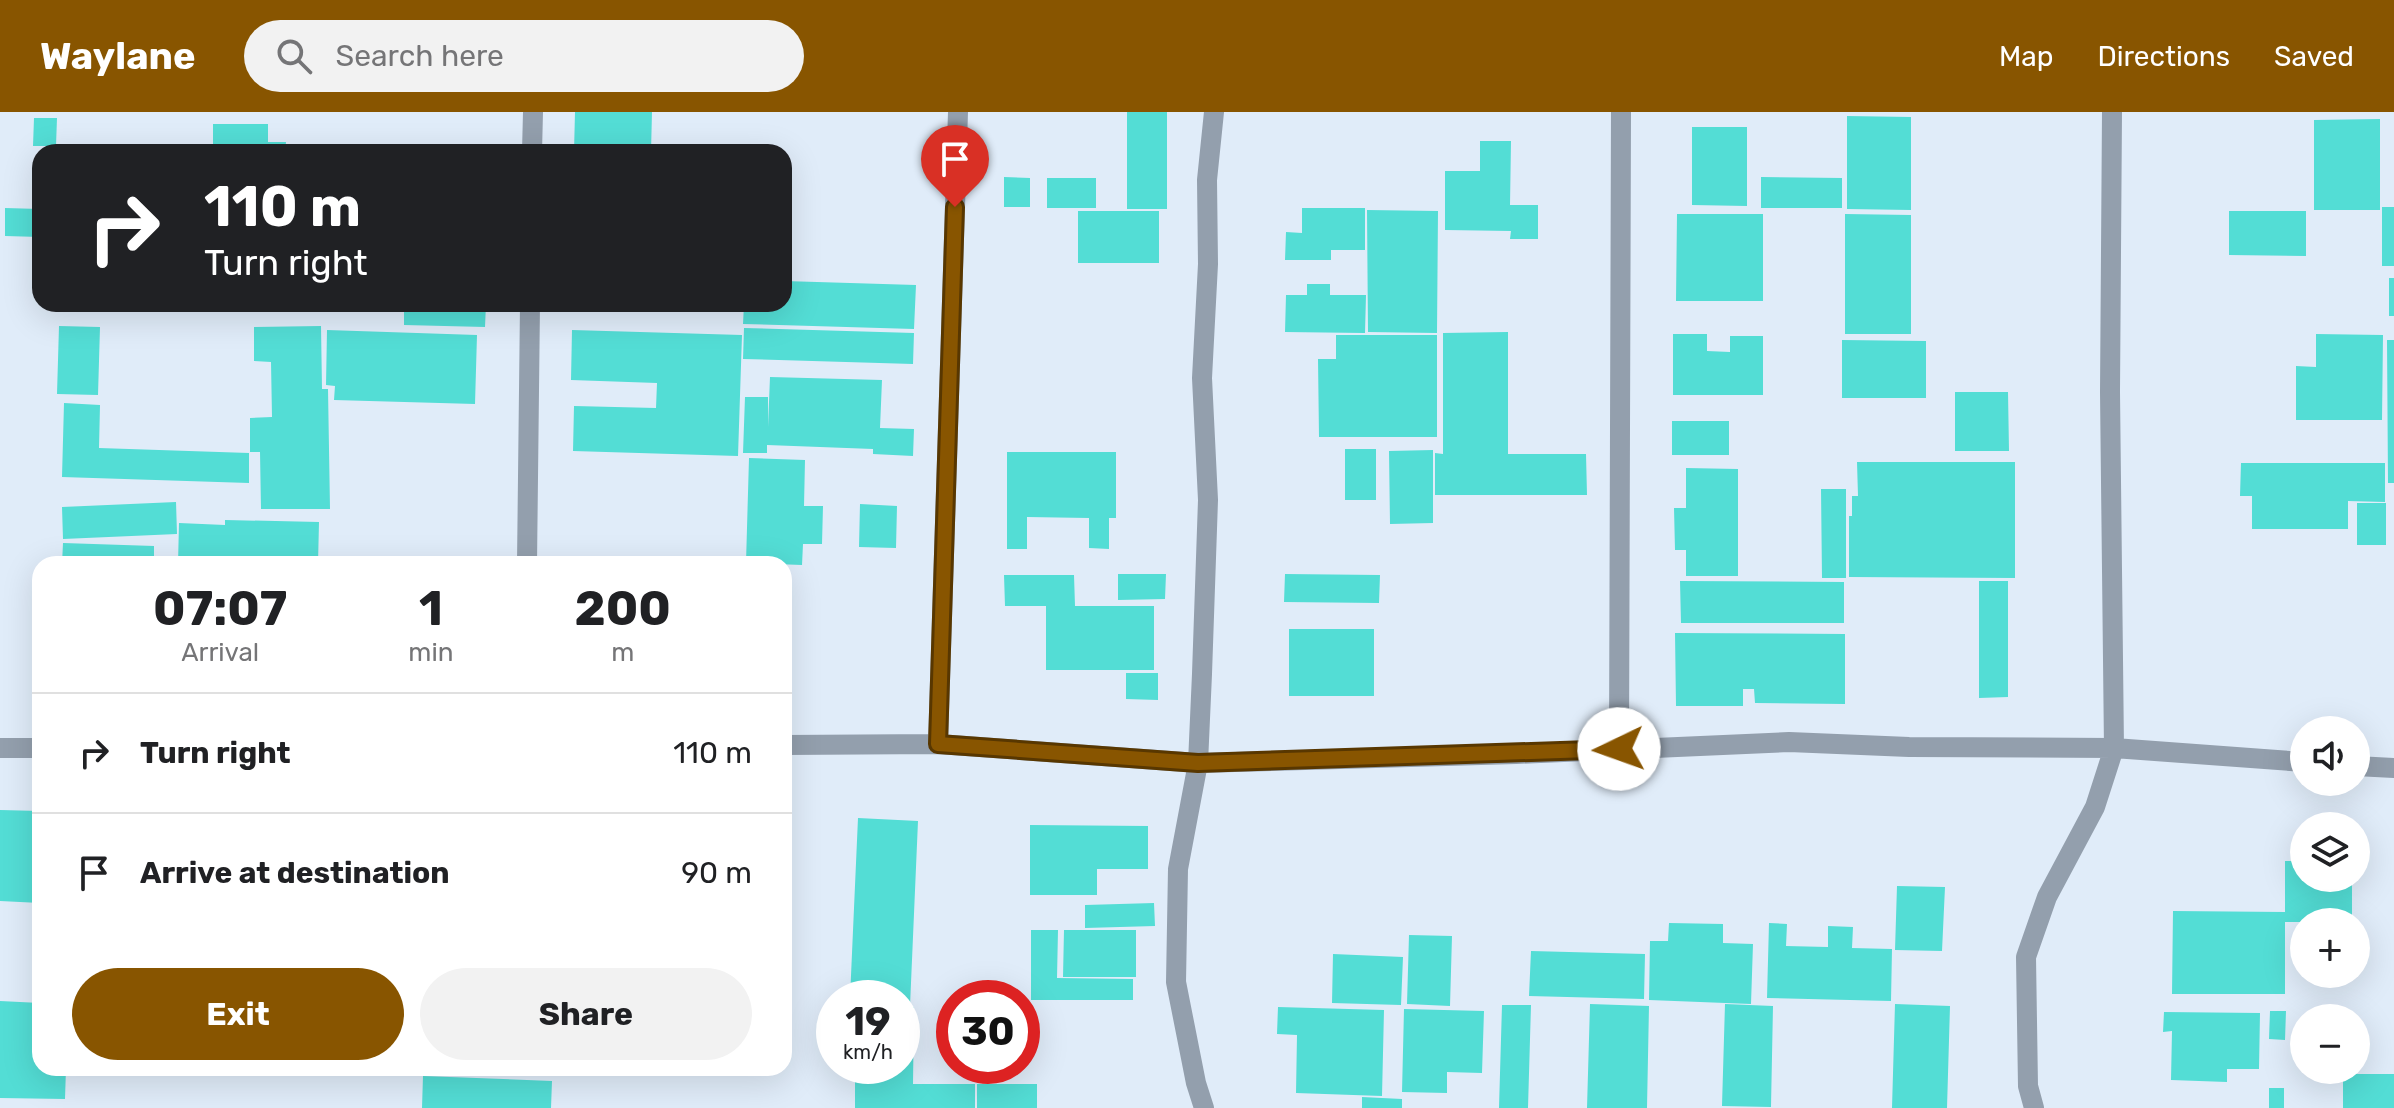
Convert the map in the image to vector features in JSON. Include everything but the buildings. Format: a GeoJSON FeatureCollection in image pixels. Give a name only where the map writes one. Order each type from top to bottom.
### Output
{"type":"FeatureCollection","features":[{"type":"Feature","properties":{"kind":"street"},"geometry":{"type":"LineString","coordinates":[[532,144],[533,112]]}},
{"type":"Feature","properties":{"kind":"street"},"geometry":{"type":"LineString","coordinates":[[938,744],[958,112]]}},
{"type":"Feature","properties":{"kind":"street"},"geometry":{"type":"LineString","coordinates":[[1204,1108],[1176,982],[1178,869],[1198,763],[1208,500],[1202,378],[1208,264],[1207,180],[1214,112]]}},
{"type":"Feature","properties":{"kind":"street"},"geometry":{"type":"LineString","coordinates":[[1619,749],[1621,112]]}},
{"type":"Feature","properties":{"kind":"street"},"geometry":{"type":"LineString","coordinates":[[2034,1108],[2028,1086],[2026,957],[2047,897],[2095,807],[2114,748],[2110,392],[2112,112]]}},
{"type":"Feature","properties":{"kind":"street"},"geometry":{"type":"LineString","coordinates":[[527,556],[530,312]]}},
{"type":"Feature","properties":{"kind":"street"},"geometry":{"type":"LineString","coordinates":[[792,745],[938,744],[1198,763],[1789,742],[1909,747],[2114,748],[2290,761]]}},
{"type":"Feature","properties":{"kind":"street"},"geometry":{"type":"LineString","coordinates":[[0,748],[32,748]]}},
{"type":"Feature","properties":{"kind":"street"},"geometry":{"type":"LineString","coordinates":[[2370,767],[2394,768]]}},
{"type":"Feature","properties":{"kind":"route"},"geometry":{"type":"LineString","coordinates":[[955,207],[938,744],[1198,763],[1619,749]]}}]}
